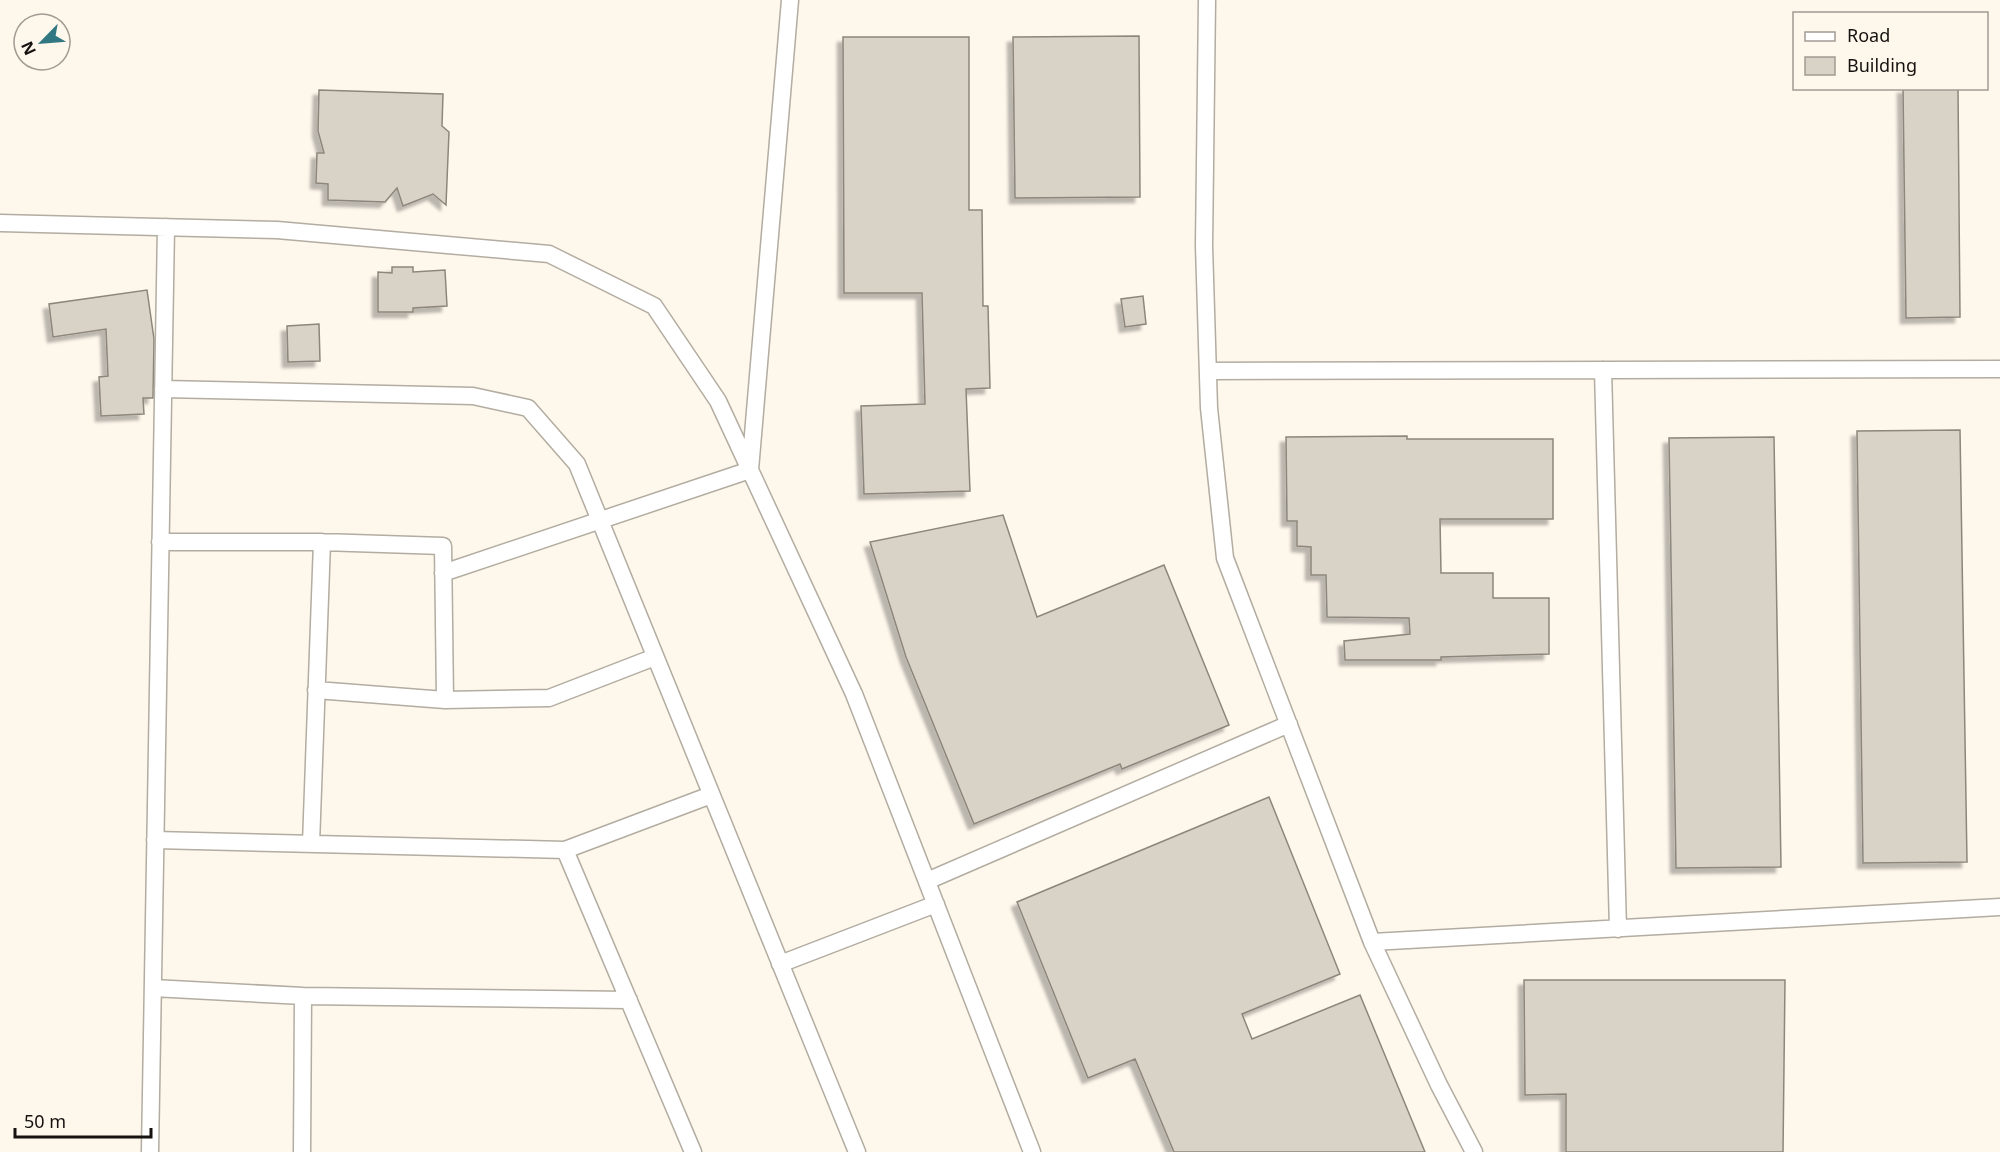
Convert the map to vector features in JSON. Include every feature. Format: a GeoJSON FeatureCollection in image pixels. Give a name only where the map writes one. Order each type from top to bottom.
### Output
{"type":"FeatureCollection","features":[{"type":"Feature","properties":{"kind":"street"},"geometry":{"type":"LineString","coordinates":[[750,471],[790,0]]}},
{"type":"Feature","properties":{"kind":"street"},"geometry":{"type":"LineString","coordinates":[[1206,0],[1204,246],[1209,408],[1225,558],[1372,942],[1438,1085],[1474,1152]]}},
{"type":"Feature","properties":{"kind":"street"},"geometry":{"type":"LineString","coordinates":[[0,223],[277,230],[549,254],[654,306],[718,401],[854,694],[1032,1152]]}},
{"type":"Feature","properties":{"kind":"street"},"geometry":{"type":"LineString","coordinates":[[150,1152],[166,227]]}},
{"type":"Feature","properties":{"kind":"street"},"geometry":{"type":"LineString","coordinates":[[1208,371],[2000,369]]}},
{"type":"Feature","properties":{"kind":"street"},"geometry":{"type":"LineString","coordinates":[[1604,370],[1618,929]]}},
{"type":"Feature","properties":{"kind":"street"},"geometry":{"type":"LineString","coordinates":[[163,389],[473,396],[528,408],[577,464],[857,1152]]}},
{"type":"Feature","properties":{"kind":"street"},"geometry":{"type":"LineString","coordinates":[[443,573],[750,471]]}},
{"type":"Feature","properties":{"kind":"street"},"geometry":{"type":"LineString","coordinates":[[160,542],[322,542],[443,546],[445,700]]}},
{"type":"Feature","properties":{"kind":"street"},"geometry":{"type":"LineString","coordinates":[[310,844],[322,542]]}},
{"type":"Feature","properties":{"kind":"street"},"geometry":{"type":"LineString","coordinates":[[316,690],[445,700],[549,698],[656,657]]}},
{"type":"Feature","properties":{"kind":"street"},"geometry":{"type":"LineString","coordinates":[[927,880],[1289,724]]}},
{"type":"Feature","properties":{"kind":"street"},"geometry":{"type":"LineString","coordinates":[[155,840],[565,850],[711,795]]}},
{"type":"Feature","properties":{"kind":"street"},"geometry":{"type":"LineString","coordinates":[[565,850],[693,1152]]}},
{"type":"Feature","properties":{"kind":"street"},"geometry":{"type":"LineString","coordinates":[[780,964],[936,904]]}},
{"type":"Feature","properties":{"kind":"street"},"geometry":{"type":"LineString","coordinates":[[1372,942],[2000,907]]}},
{"type":"Feature","properties":{"kind":"street"},"geometry":{"type":"LineString","coordinates":[[153,988],[303,996],[629,1000]]}},
{"type":"Feature","properties":{"kind":"street"},"geometry":{"type":"LineString","coordinates":[[302,1152],[303,996]]}},
{"type":"Feature","properties":{"kind":"building"},"geometry":{"type":"Polygon","coordinates":[[[1139,36],[1140,197],[1015,198],[1013,37],[1139,36]]]}},
{"type":"Feature","properties":{"kind":"building"},"geometry":{"type":"Polygon","coordinates":[[[843,37],[969,37],[969,210],[982,210],[983,306],[988,306],[990,388],[966,389],[970,491],[864,494],[861,406],[925,404],[922,293],[844,293],[843,37]]]}},
{"type":"Feature","properties":{"kind":"building"},"geometry":{"type":"Polygon","coordinates":[[[319,90],[443,94],[442,126],[449,132],[446,205],[433,194],[403,206],[397,188],[385,202],[328,200],[328,184],[316,183],[317,153],[324,153],[318,131],[319,90]]]}},
{"type":"Feature","properties":{"kind":"building"},"geometry":{"type":"Polygon","coordinates":[[[1903,90],[1958,90],[1960,317],[1906,318],[1903,90]]]}},
{"type":"Feature","properties":{"kind":"building"},"geometry":{"type":"Polygon","coordinates":[[[392,267],[413,267],[413,272],[445,270],[447,306],[413,308],[413,312],[378,312],[378,272],[392,273],[392,267]]]}},
{"type":"Feature","properties":{"kind":"building"},"geometry":{"type":"Polygon","coordinates":[[[147,290],[154,339],[153,398],[143,398],[144,414],[101,416],[99,377],[108,376],[106,329],[53,337],[49,304],[147,290]]]}},
{"type":"Feature","properties":{"kind":"building"},"geometry":{"type":"Polygon","coordinates":[[[1143,296],[1146,324],[1125,327],[1121,299],[1143,296]]]}},
{"type":"Feature","properties":{"kind":"building"},"geometry":{"type":"Polygon","coordinates":[[[319,324],[320,361],[288,362],[287,326],[319,324]]]}},
{"type":"Feature","properties":{"kind":"building"},"geometry":{"type":"Polygon","coordinates":[[[1960,430],[1967,862],[1863,863],[1857,431],[1960,430]]]}},
{"type":"Feature","properties":{"kind":"building"},"geometry":{"type":"Polygon","coordinates":[[[1407,436],[1407,439],[1553,439],[1553,519],[1440,519],[1441,573],[1493,573],[1493,598],[1549,598],[1549,654],[1441,657],[1441,660],[1345,660],[1344,641],[1410,634],[1409,618],[1327,617],[1326,575],[1311,575],[1311,547],[1297,546],[1297,521],[1287,521],[1286,437],[1407,436]]]}},
{"type":"Feature","properties":{"kind":"building"},"geometry":{"type":"Polygon","coordinates":[[[1774,437],[1781,867],[1676,868],[1669,438],[1774,437]]]}},
{"type":"Feature","properties":{"kind":"building"},"geometry":{"type":"Polygon","coordinates":[[[1003,515],[1037,617],[1164,565],[1229,725],[1122,769],[1120,764],[974,824],[906,657],[870,542],[1003,515]]]}},
{"type":"Feature","properties":{"kind":"building"},"geometry":{"type":"Polygon","coordinates":[[[1269,797],[1340,974],[1242,1014],[1252,1039],[1360,995],[1425,1152],[1174,1152],[1135,1059],[1088,1078],[1017,902],[1269,797]]]}},
{"type":"Feature","properties":{"kind":"building"},"geometry":{"type":"Polygon","coordinates":[[[1524,980],[1785,980],[1783,1152],[1566,1152],[1566,1094],[1525,1095],[1524,980]]]}}]}
